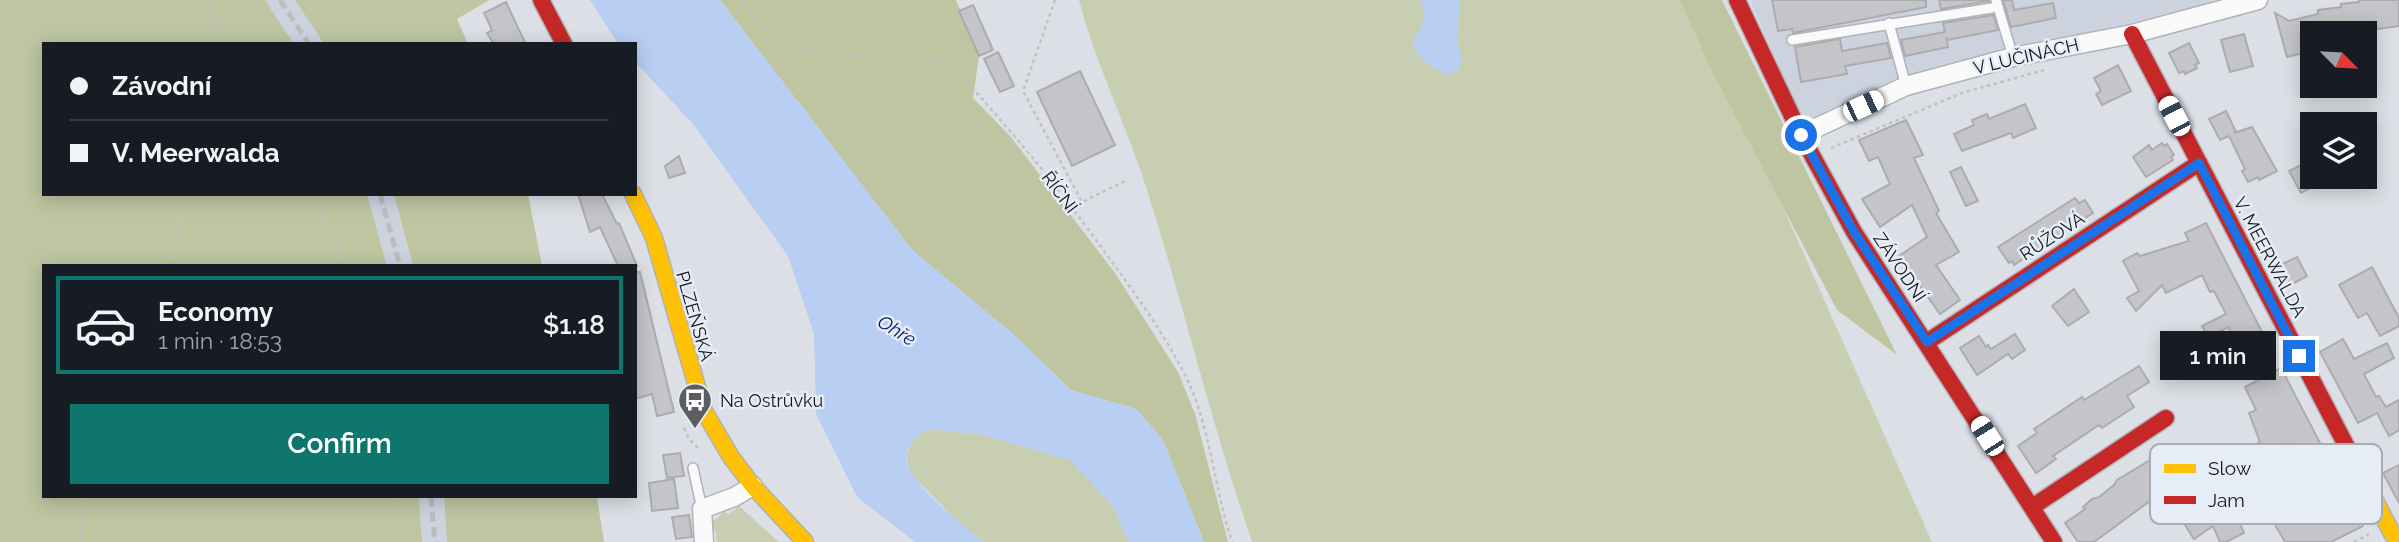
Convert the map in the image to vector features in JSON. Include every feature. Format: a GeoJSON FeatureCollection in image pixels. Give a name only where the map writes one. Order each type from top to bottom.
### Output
{"type":"FeatureCollection","features":[{"type":"Feature","properties":{"kind":"street"},"geometry":{"type":"LineString","coordinates":[[541,0],[563,42]]}},
{"type":"Feature","properties":{"kind":"street","name":"ZÁVODNÍ"},"geometry":{"type":"LineString","coordinates":[[1737,0],[1801,135],[1854,232],[2054,542]]}},
{"type":"Feature","properties":{"kind":"street","name":"V LUČINÁCH"},"geometry":{"type":"LineString","coordinates":[[1801,135],[1906,86],[2013,57],[2132,34],[2258,0]]}},
{"type":"Feature","properties":{"kind":"street","name":"V. MEERWALDA"},"geometry":{"type":"LineString","coordinates":[[2132,34],[2344,444]]}},
{"type":"Feature","properties":{"kind":"street","name":"RŮŽOVÁ"},"geometry":{"type":"LineString","coordinates":[[1927,342],[2199,163]]}},
{"type":"Feature","properties":{"kind":"street","name":"PLZEŇSKÁ"},"geometry":{"type":"LineString","coordinates":[[634,196],[654,238],[704,411],[731,457],[753,486],[805,542]]}},
{"type":"Feature","properties":{"kind":"street"},"geometry":{"type":"LineString","coordinates":[[2032,507],[2166,418]]}},
{"type":"Feature","properties":{"kind":"street"},"geometry":{"type":"LineString","coordinates":[[704,542],[702,509],[734,497],[753,486]]}},
{"type":"Feature","properties":{"kind":"street","name":"V. MEERWALDA"},"geometry":{"type":"LineString","coordinates":[[2382,519],[2391,536]]}},
{"type":"Feature","properties":{"kind":"lane"},"geometry":{"type":"LineString","coordinates":[[1792,40],[1997,3],[2013,57]]}},
{"type":"Feature","properties":{"kind":"lane"},"geometry":{"type":"LineString","coordinates":[[1889,23],[1906,86]]}},
{"type":"Feature","properties":{"kind":"lane"},"geometry":{"type":"LineString","coordinates":[[693,468],[702,509]]}},
{"type":"Feature","properties":{"kind":"path"},"geometry":{"type":"LineString","coordinates":[[208,0],[231,42]]}},
{"type":"Feature","properties":{"kind":"path","name":"ŘÍČNÍ"},"geometry":{"type":"LineString","coordinates":[[742,0],[761,25],[788,44],[833,54],[929,59],[944,64],[960,76],[984,102],[1049,176],[1122,276],[1175,357],[1190,385],[1232,542]]}},
{"type":"Feature","properties":{"kind":"path"},"geometry":{"type":"LineString","coordinates":[[1055,0],[1023,91],[1082,202],[1127,180]]}},
{"type":"Feature","properties":{"kind":"path"},"geometry":{"type":"LineString","coordinates":[[212,11],[212,42]]}},
{"type":"Feature","properties":{"kind":"path"},"geometry":{"type":"LineString","coordinates":[[170,264],[186,196]]}},
{"type":"Feature","properties":{"kind":"path"},"geometry":{"type":"LineString","coordinates":[[314,196],[344,264]]}},
{"type":"Feature","properties":{"kind":"path"},"geometry":{"type":"LineString","coordinates":[[81,542],[83,498]]}},
{"type":"Feature","properties":{"kind":"path"},"geometry":{"type":"LineString","coordinates":[[395,498],[395,542]]}},
{"type":"Feature","properties":{"kind":"shaded area"},"geometry":{"type":"Polygon","coordinates":[[[265,0],[295,0],[323,42],[293,42],[265,0]]]}},
{"type":"Feature","properties":{"kind":"shaded area"},"geometry":{"type":"Polygon","coordinates":[[[1750,0],[2214,2],[2109,28],[2013,46],[1895,82],[1803,122],[1750,0]]]}},
{"type":"Feature","properties":{"kind":"shaded area"},"geometry":{"type":"Polygon","coordinates":[[[368,196],[395,196],[412,264],[386,264],[368,196]]]}},
{"type":"Feature","properties":{"kind":"shaded area"},"geometry":{"type":"Polygon","coordinates":[[[419,498],[444,498],[447,542],[422,542],[419,498]]]}},
{"type":"Feature","properties":{"kind":"green space"},"geometry":{"type":"Polygon","coordinates":[[[0,0],[265,0],[293,42],[42,42],[42,196],[368,196],[386,264],[42,264],[42,498],[419,498],[422,542],[0,542],[0,0]]]}},
{"type":"Feature","properties":{"kind":"green space"},"geometry":{"type":"Polygon","coordinates":[[[295,0],[489,0],[457,19],[467,42],[323,42],[295,0]]]}},
{"type":"Feature","properties":{"kind":"green space"},"geometry":{"type":"Polygon","coordinates":[[[720,0],[956,0],[979,56],[973,98],[1010,136],[1115,273],[1178,372],[1195,414],[1228,542],[1204,542],[1163,440],[1136,409],[1071,390],[1014,335],[912,250],[720,0]]]}},
{"type":"Feature","properties":{"kind":"green space"},"geometry":{"type":"Polygon","coordinates":[[[1079,0],[1686,0],[1782,205],[1932,542],[1252,542],[1147,190],[1079,0]]]}},
{"type":"Feature","properties":{"kind":"green space"},"geometry":{"type":"Polygon","coordinates":[[[1680,0],[1722,0],[1897,355],[1837,310],[1712,71],[1680,0]]]}},
{"type":"Feature","properties":{"kind":"green space"},"geometry":{"type":"Polygon","coordinates":[[[395,196],[528,196],[542,264],[412,264],[395,196]]]}},
{"type":"Feature","properties":{"kind":"green space"},"geometry":{"type":"Polygon","coordinates":[[[926,429],[980,434],[1071,460],[1112,505],[1129,542],[984,542],[959,523],[910,473],[906,456],[912,442],[926,429]]]}},
{"type":"Feature","properties":{"kind":"green space"},"geometry":{"type":"Polygon","coordinates":[[[444,498],[597,498],[604,542],[447,542],[444,498]]]}},
{"type":"Feature","properties":{"kind":"green space"},"geometry":{"type":"Polygon","coordinates":[[[739,506],[779,542],[717,542],[716,532],[708,526],[725,511],[728,515],[739,506]]]}},
{"type":"Feature","properties":{"kind":"water","name":"Ohře"},"geometry":{"type":"Polygon","coordinates":[[[590,0],[720,0],[912,250],[1014,335],[1071,390],[1136,409],[1163,440],[1204,542],[1129,542],[1112,505],[1070,460],[980,434],[926,429],[911,444],[906,455],[914,477],[951,515],[984,542],[915,542],[857,497],[816,414],[814,334],[788,256],[693,124],[637,64],[637,42],[617,42],[590,0]]]}},
{"type":"Feature","properties":{"kind":"water"},"geometry":{"type":"Polygon","coordinates":[[[1422,0],[1460,0],[1457,41],[1462,58],[1458,71],[1448,75],[1424,60],[1415,50],[1415,36],[1424,19],[1422,0]]]}},
{"type":"Feature","properties":{"kind":"building"},"geometry":{"type":"Polygon","coordinates":[[[1772,0],[1926,0],[1926,7],[1793,33],[1792,29],[1778,31],[1772,0]]]}},
{"type":"Feature","properties":{"kind":"building"},"geometry":{"type":"Polygon","coordinates":[[[1939,0],[1989,0],[1989,1],[1941,9],[1939,0]]]}},
{"type":"Feature","properties":{"kind":"building"},"geometry":{"type":"Polygon","coordinates":[[[2003,0],[2012,0],[2014,10],[2053,3],[2056,18],[2011,27],[2003,0]]]}},
{"type":"Feature","properties":{"kind":"building"},"geometry":{"type":"Polygon","coordinates":[[[2399,0],[2399,26],[2377,29],[2377,21],[2300,21],[2300,54],[2287,57],[2275,13],[2289,21],[2318,14],[2318,10],[2359,2],[2399,0]]]}},
{"type":"Feature","properties":{"kind":"building"},"geometry":{"type":"Polygon","coordinates":[[[506,2],[525,42],[493,42],[487,33],[492,30],[484,13],[506,2]]]}},
{"type":"Feature","properties":{"kind":"building"},"geometry":{"type":"Polygon","coordinates":[[[973,5],[993,50],[979,56],[959,11],[973,5]]]}},
{"type":"Feature","properties":{"kind":"building"},"geometry":{"type":"Polygon","coordinates":[[[1993,15],[1998,30],[1947,40],[1946,37],[1948,47],[1905,56],[1901,40],[1945,32],[1943,23],[1993,15]]]}},
{"type":"Feature","properties":{"kind":"building"},"geometry":{"type":"Polygon","coordinates":[[[2244,34],[2253,66],[2230,72],[2221,40],[2244,34]]]}},
{"type":"Feature","properties":{"kind":"building"},"geometry":{"type":"Polygon","coordinates":[[[1840,39],[1842,51],[1887,43],[1891,58],[1845,66],[1847,74],[1801,82],[1795,47],[1840,39]]]}},
{"type":"Feature","properties":{"kind":"building"},"geometry":{"type":"Polygon","coordinates":[[[2189,43],[2199,63],[2195,65],[2197,68],[2185,74],[2184,71],[2179,73],[2169,53],[2189,43]]]}},
{"type":"Feature","properties":{"kind":"building"},"geometry":{"type":"Polygon","coordinates":[[[998,52],[1014,86],[1000,92],[984,59],[998,52]]]}},
{"type":"Feature","properties":{"kind":"building"},"geometry":{"type":"Polygon","coordinates":[[[2118,65],[2131,91],[2102,105],[2096,94],[2101,91],[2094,78],[2118,65]]]}},
{"type":"Feature","properties":{"kind":"building"},"geometry":{"type":"Polygon","coordinates":[[[1080,71],[1115,145],[1072,166],[1037,92],[1080,71]]]}},
{"type":"Feature","properties":{"kind":"building"},"geometry":{"type":"Polygon","coordinates":[[[2025,104],[2036,128],[2013,138],[2011,133],[1962,151],[1954,134],[1974,125],[1972,120],[1987,114],[1989,119],[2025,104]]]}},
{"type":"Feature","properties":{"kind":"building"},"geometry":{"type":"Polygon","coordinates":[[[2226,111],[2236,132],[2234,133],[2252,127],[2277,171],[2248,182],[2242,171],[2245,169],[2229,136],[2220,140],[2209,119],[2226,111]]]}},
{"type":"Feature","properties":{"kind":"building"},"geometry":{"type":"Polygon","coordinates":[[[1906,120],[1923,155],[1914,158],[1939,211],[1936,213],[1959,252],[1936,265],[1960,300],[1940,314],[1899,256],[1927,237],[1912,205],[1880,227],[1862,199],[1890,184],[1878,157],[1869,161],[1859,140],[1906,120]]]}},
{"type":"Feature","properties":{"kind":"building"},"geometry":{"type":"Polygon","coordinates":[[[2162,143],[2164,146],[2167,144],[2174,155],[2171,157],[2173,160],[2146,177],[2133,157],[2149,145],[2152,150],[2162,143]]]}},
{"type":"Feature","properties":{"kind":"building"},"geometry":{"type":"Polygon","coordinates":[[[679,156],[685,173],[669,178],[665,166],[679,156]]]}},
{"type":"Feature","properties":{"kind":"building"},"geometry":{"type":"Polygon","coordinates":[[[2300,166],[2300,189],[2308,189],[2301,193],[2289,171],[2300,166]]]}},
{"type":"Feature","properties":{"kind":"building"},"geometry":{"type":"Polygon","coordinates":[[[1961,167],[1978,201],[1966,206],[1950,172],[1961,167]]]}},
{"type":"Feature","properties":{"kind":"building"},"geometry":{"type":"Polygon","coordinates":[[[579,196],[603,196],[617,224],[619,223],[636,264],[617,264],[600,227],[590,232],[579,196]]]}},
{"type":"Feature","properties":{"kind":"building"},"geometry":{"type":"Polygon","coordinates":[[[2075,198],[2079,203],[2085,200],[2093,213],[2014,265],[2012,261],[2009,263],[1998,247],[2075,198]]]}},
{"type":"Feature","properties":{"kind":"building"},"geometry":{"type":"Polygon","coordinates":[[[2206,223],[2263,334],[2238,346],[2228,327],[2208,338],[2202,326],[2226,314],[2202,275],[2166,293],[2162,285],[2136,311],[2127,298],[2139,291],[2123,261],[2137,253],[2140,256],[2189,241],[2185,233],[2206,223]]]}},
{"type":"Feature","properties":{"kind":"building"},"geometry":{"type":"Polygon","coordinates":[[[2297,257],[2307,276],[2287,287],[2276,267],[2297,257]]]}},
{"type":"Feature","properties":{"kind":"building"},"geometry":{"type":"Polygon","coordinates":[[[2372,267],[2399,318],[2399,326],[2380,336],[2367,313],[2358,318],[2339,285],[2372,267]]]}},
{"type":"Feature","properties":{"kind":"building"},"geometry":{"type":"Polygon","coordinates":[[[637,272],[640,272],[674,412],[657,416],[652,394],[637,398],[637,272]]]}},
{"type":"Feature","properties":{"kind":"building"},"geometry":{"type":"Polygon","coordinates":[[[2074,289],[2089,312],[2068,326],[2052,306],[2074,289]]]}},
{"type":"Feature","properties":{"kind":"building"},"geometry":{"type":"Polygon","coordinates":[[[2015,334],[2025,350],[2012,359],[2008,354],[1977,375],[1960,348],[1979,336],[1986,347],[1988,345],[1991,349],[2015,334]]]}},
{"type":"Feature","properties":{"kind":"building"},"geometry":{"type":"Polygon","coordinates":[[[2343,339],[2354,359],[2387,343],[2394,358],[2364,374],[2376,397],[2379,396],[2386,407],[2399,400],[2399,430],[2389,436],[2377,413],[2358,423],[2320,352],[2343,339]]]}},
{"type":"Feature","properties":{"kind":"building"},"geometry":{"type":"Polygon","coordinates":[[[2139,366],[2149,382],[2127,396],[2134,407],[2102,428],[2099,425],[2053,456],[2056,459],[2036,473],[2018,446],[2037,433],[2034,429],[2082,397],[2084,400],[2139,366]]]}},
{"type":"Feature","properties":{"kind":"building"},"geometry":{"type":"Polygon","coordinates":[[[2281,368],[2321,444],[2256,444],[2260,442],[2249,413],[2256,410],[2245,387],[2281,368]]]}},
{"type":"Feature","properties":{"kind":"building"},"geometry":{"type":"Polygon","coordinates":[[[680,453],[684,476],[667,478],[663,455],[680,453]]]}},
{"type":"Feature","properties":{"kind":"building"},"geometry":{"type":"Polygon","coordinates":[[[2150,460],[2150,501],[2094,542],[2078,542],[2065,523],[2117,480],[2150,460]]]}},
{"type":"Feature","properties":{"kind":"building"},"geometry":{"type":"Polygon","coordinates":[[[2399,465],[2399,503],[2383,473],[2399,465]]]}},
{"type":"Feature","properties":{"kind":"building"},"geometry":{"type":"Polygon","coordinates":[[[674,479],[678,508],[652,511],[649,483],[674,479]]]}},
{"type":"Feature","properties":{"kind":"building"},"geometry":{"type":"Polygon","coordinates":[[[689,515],[692,537],[676,539],[672,517],[689,515]]]}},
{"type":"Feature","properties":{"kind":"building"},"geometry":{"type":"Polygon","coordinates":[[[2185,524],[2240,524],[2244,533],[2226,542],[2220,542],[2213,526],[2194,539],[2185,524]]]}},
{"type":"Feature","properties":{"kind":"building"},"geometry":{"type":"Polygon","coordinates":[[[2275,524],[2363,526],[2331,542],[2285,542],[2275,524]]]}},
{"type":"Feature","properties":{"kind":"railway"},"geometry":{"type":"LineString","coordinates":[[280,0],[308,42]]}},
{"type":"Feature","properties":{"kind":"railway"},"geometry":{"type":"LineString","coordinates":[[381,196],[399,264]]}},
{"type":"Feature","properties":{"kind":"railway"},"geometry":{"type":"LineString","coordinates":[[431,498],[435,542]]}},
{"type":"Feature","properties":{"kind":"traffic: slow"},"geometry":{"type":"LineString","coordinates":[[634,196],[654,238],[704,411],[731,457],[753,486],[805,542]]}},
{"type":"Feature","properties":{"kind":"traffic: slow"},"geometry":{"type":"LineString","coordinates":[[2382,514],[2393,535]]}},
{"type":"Feature","properties":{"kind":"traffic: jam"},"geometry":{"type":"LineString","coordinates":[[541,0],[563,42]]}},
{"type":"Feature","properties":{"kind":"traffic: jam"},"geometry":{"type":"LineString","coordinates":[[1737,0],[1801,135],[1854,232],[2054,542]]}},
{"type":"Feature","properties":{"kind":"traffic: jam"},"geometry":{"type":"LineString","coordinates":[[2132,34],[2345,444]]}},
{"type":"Feature","properties":{"kind":"traffic: jam"},"geometry":{"type":"LineString","coordinates":[[1927,342],[2199,163]]}},
{"type":"Feature","properties":{"kind":"traffic: jam"},"geometry":{"type":"LineString","coordinates":[[2032,507],[2166,418]]}},
{"type":"Feature","properties":{"kind":"place","name":"Na Ostrůvku"},"geometry":{"type":"Point","coordinates":[695,430]}},
{"type":"Feature","properties":{"kind":"route"},"geometry":{"type":"LineString","coordinates":[[1801,135],[1854,232],[1927,342],[2199,163],[2299,356]]}}]}
